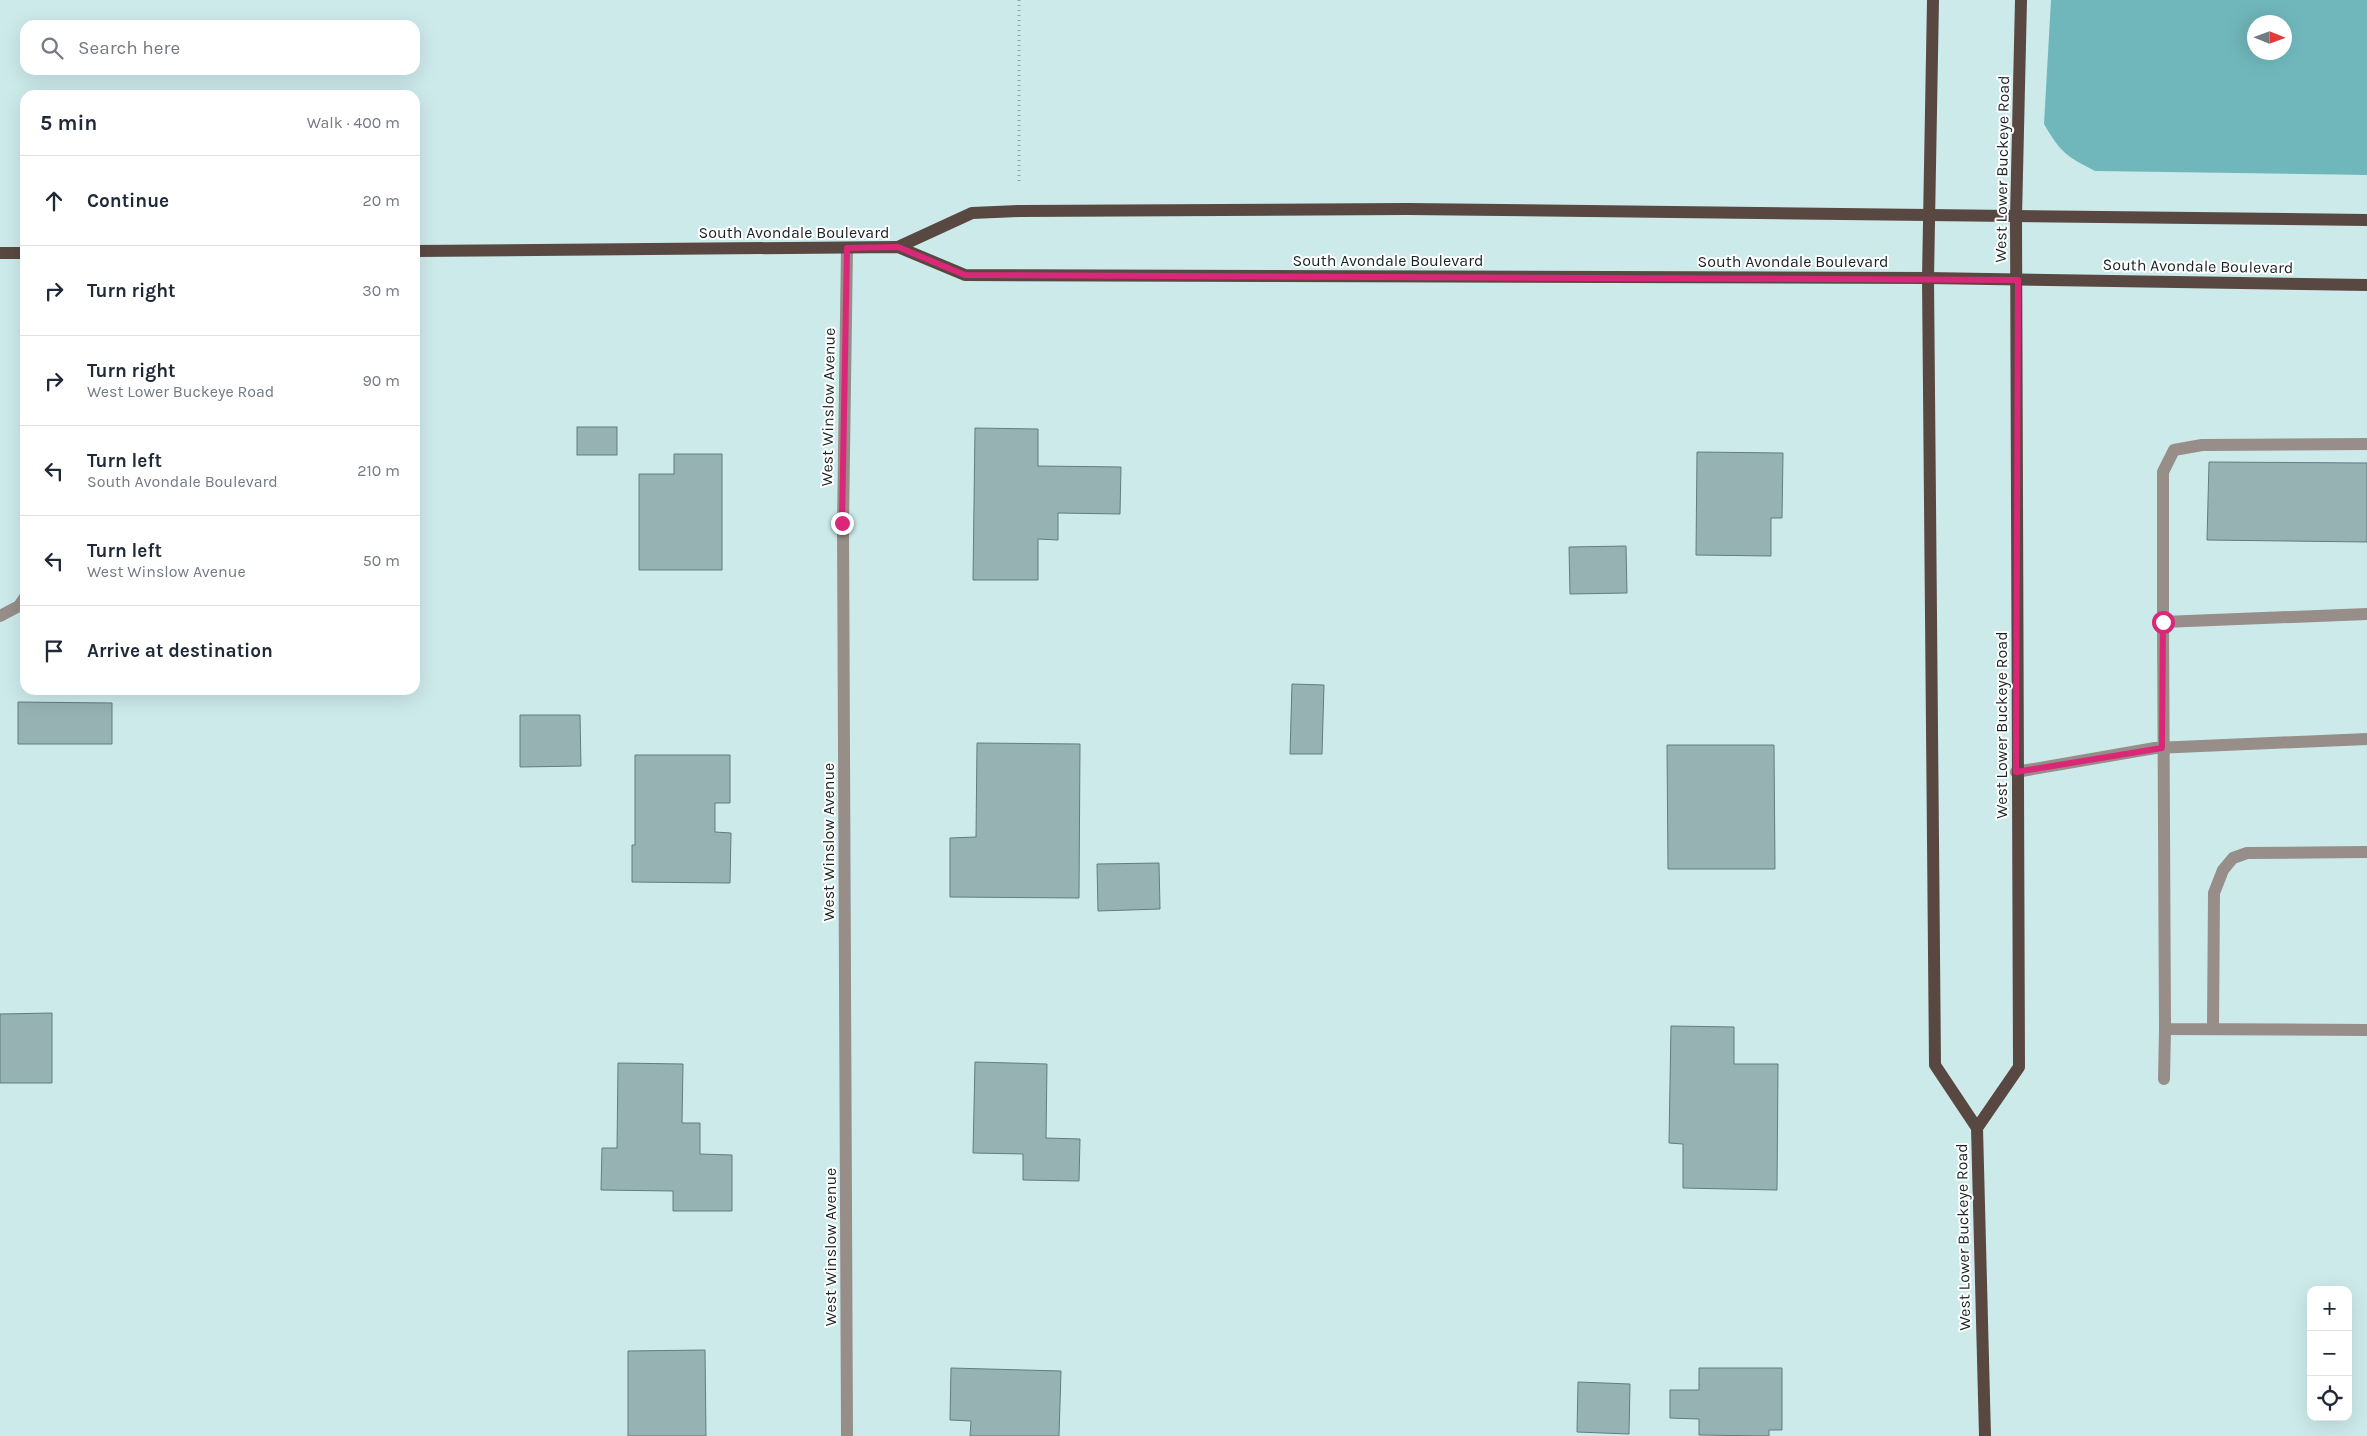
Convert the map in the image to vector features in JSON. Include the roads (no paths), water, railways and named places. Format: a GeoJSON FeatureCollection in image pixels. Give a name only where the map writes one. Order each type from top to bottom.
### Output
{"type":"FeatureCollection","features":[{"type":"Feature","properties":{"kind":"main road"},"geometry":{"type":"LineString","coordinates":[[1933,0],[1928,278],[1935,1066],[1977,1128]]}},
{"type":"Feature","properties":{"kind":"main road","name":"West Lower Buckeye Road"},"geometry":{"type":"LineString","coordinates":[[1985,1436],[1977,1128],[2019,1068],[2016,772],[2018,280],[2016,217],[2021,0]]}},
{"type":"Feature","properties":{"kind":"main road"},"geometry":{"type":"LineString","coordinates":[[898,247],[972,214],[1019,211],[1407,209],[2367,220]]}},
{"type":"Feature","properties":{"kind":"main road","name":"South Avondale Boulevard"},"geometry":{"type":"LineString","coordinates":[[420,250],[898,247],[965,275],[1928,278],[2367,285]]}},
{"type":"Feature","properties":{"kind":"main road"},"geometry":{"type":"LineString","coordinates":[[0,253],[20,253]]}},
{"type":"Feature","properties":{"kind":"street","name":"West Winslow Avenue"},"geometry":{"type":"LineString","coordinates":[[847,248],[842,533],[847,1436]]}},
{"type":"Feature","properties":{"kind":"street"},"geometry":{"type":"LineString","coordinates":[[2164,1079],[2163,472],[2174,450],[2202,445],[2367,444]]}},
{"type":"Feature","properties":{"kind":"street"},"geometry":{"type":"LineString","coordinates":[[0,616],[20,604]]}},
{"type":"Feature","properties":{"kind":"street"},"geometry":{"type":"LineString","coordinates":[[2163,622],[2367,614]]}},
{"type":"Feature","properties":{"kind":"street"},"geometry":{"type":"LineString","coordinates":[[2016,772],[2162,748],[2367,739]]}},
{"type":"Feature","properties":{"kind":"street"},"geometry":{"type":"LineString","coordinates":[[2213,1029],[2214,893],[2223,870],[2233,858],[2247,853],[2367,852]]}},
{"type":"Feature","properties":{"kind":"street"},"geometry":{"type":"LineString","coordinates":[[2165,1029],[2367,1030]]}},
{"type":"Feature","properties":{"kind":"water"},"geometry":{"type":"Polygon","coordinates":[[[2051,0],[2367,0],[2367,175],[2095,171],[2065,153],[2044,124],[2051,0]]]}}]}
